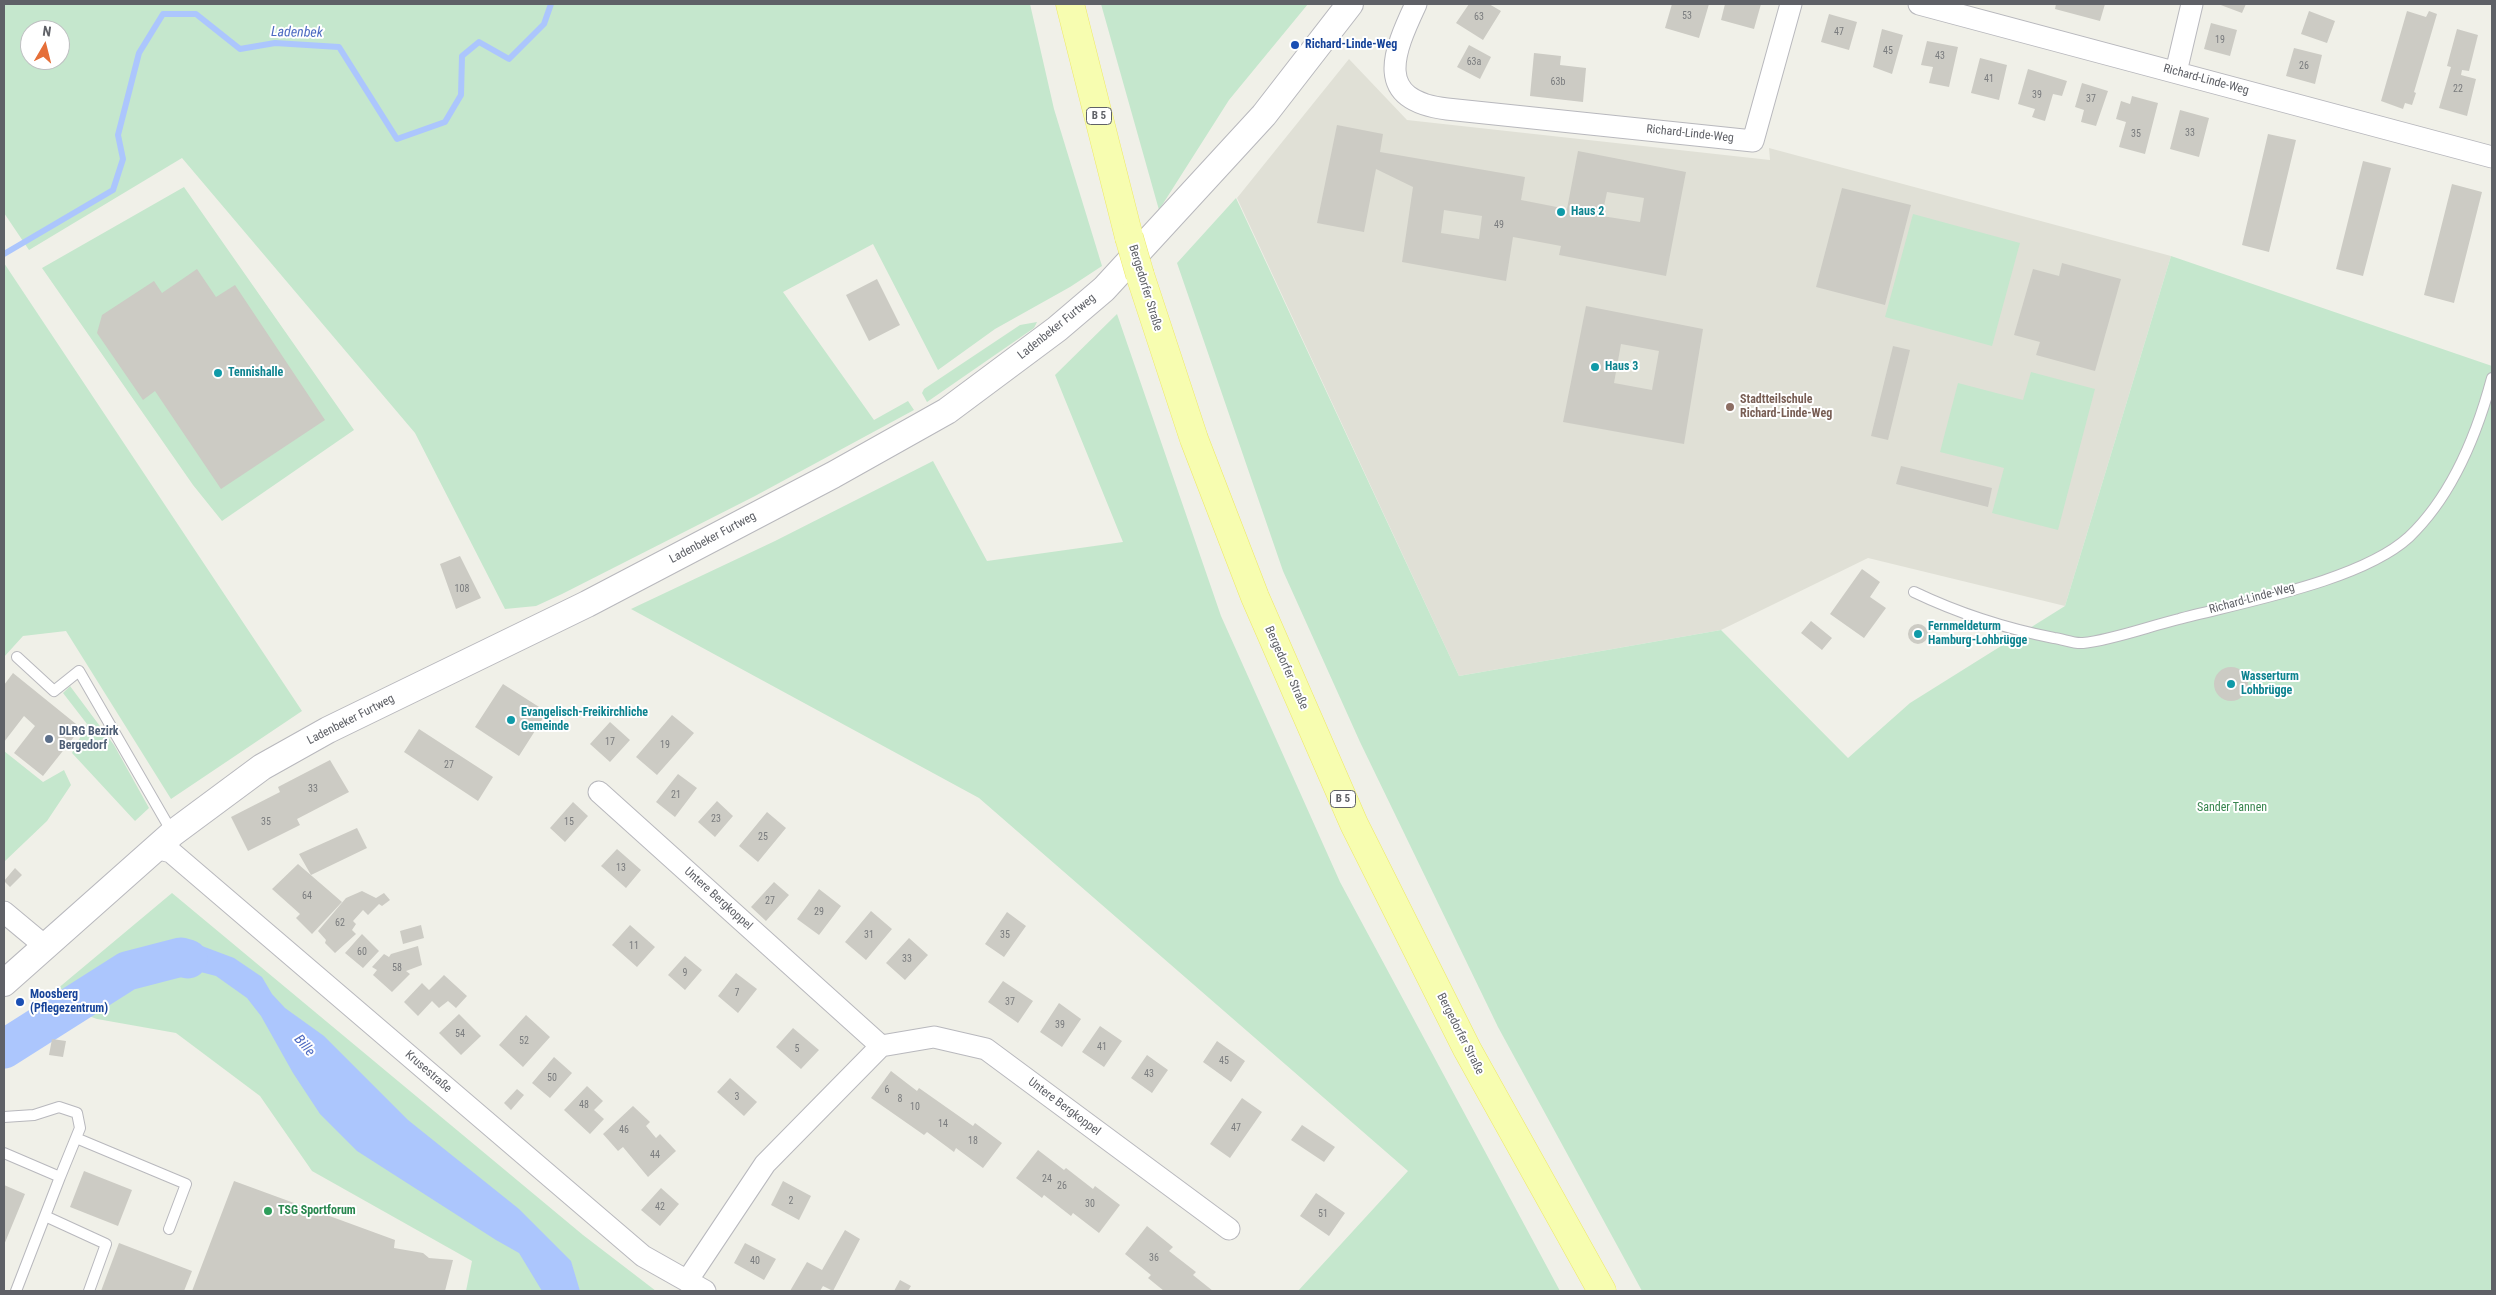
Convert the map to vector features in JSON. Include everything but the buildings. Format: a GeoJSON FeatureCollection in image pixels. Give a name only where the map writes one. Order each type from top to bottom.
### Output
{"type":"FeatureCollection","features":[{"type":"Feature","properties":{"kind":"main road","name":"Bergedorfer Straße"},"geometry":{"type":"LineString","coordinates":[[1070,4],[1135,255],[1194,439],[1251,588],[1354,824],[1467,1049],[1602,1291]]}},
{"type":"Feature","properties":{"kind":"street","name":"Ladenbeker Furtweg"},"geometry":{"type":"LineString","coordinates":[[4,983],[164,840],[262,767],[328,730],[587,604],[833,475],[947,412],[1057,329],[1104,289],[1264,115],[1350,4]]}},
{"type":"Feature","properties":{"kind":"street","name":"Richard-Linde-Weg"},"geometry":{"type":"LineString","coordinates":[[1416,4],[1398,45],[1395,65],[1395,73],[1402,89],[1415,102],[1448,109],[1753,141],[1791,4]]}},
{"type":"Feature","properties":{"kind":"street","name":"Richard-Linde-Weg"},"geometry":{"type":"LineString","coordinates":[[1919,4],[2492,157]]}},
{"type":"Feature","properties":{"kind":"street"},"geometry":{"type":"LineString","coordinates":[[2176,72],[2192,4]]}},
{"type":"Feature","properties":{"kind":"street","name":"Untere Bergkoppel"},"geometry":{"type":"LineString","coordinates":[[599,792],[881,1046],[934,1037],[986,1049],[1229,1229]]}},
{"type":"Feature","properties":{"kind":"street","name":"Krusestraße"},"geometry":{"type":"LineString","coordinates":[[164,840],[171,852],[643,1256],[696,1286]]}},
{"type":"Feature","properties":{"kind":"street"},"geometry":{"type":"LineString","coordinates":[[4,912],[46,947]]}},
{"type":"Feature","properties":{"kind":"street"},"geometry":{"type":"LineString","coordinates":[[696,1286],[766,1164],[881,1046]]}},
{"type":"Feature","properties":{"kind":"lane","name":"Richard-Linde-Weg"},"geometry":{"type":"LineString","coordinates":[[1914,592],[1956,612],[2027,633],[2082,643],[2310,584],[2353,570],[2395,548],[2428,516],[2462,461],[2484,409],[2492,378]]}},
{"type":"Feature","properties":{"kind":"lane"},"geometry":{"type":"LineString","coordinates":[[17,658],[54,690],[79,671],[164,840]]}},
{"type":"Feature","properties":{"kind":"lane"},"geometry":{"type":"LineString","coordinates":[[4,1117],[34,1116],[59,1107],[77,1113],[80,1128],[16,1291]]}},
{"type":"Feature","properties":{"kind":"lane"},"geometry":{"type":"LineString","coordinates":[[76,1138],[186,1184],[169,1229]]}},
{"type":"Feature","properties":{"kind":"lane"},"geometry":{"type":"LineString","coordinates":[[4,1153],[60,1178]]}},
{"type":"Feature","properties":{"kind":"lane"},"geometry":{"type":"LineString","coordinates":[[45,1216],[106,1244],[89,1291]]}},
{"type":"Feature","properties":{"kind":"shaded area","name":"Stadtteilschule Richard-Linde-Weg"},"geometry":{"type":"Polygon","coordinates":[[[1349,59],[1407,120],[1770,160],[1769,148],[2171,256],[2065,606],[1868,558],[1721,630],[1459,676],[1237,198],[1349,59]]]}},
{"type":"Feature","properties":{"kind":"green space"},"geometry":{"type":"Polygon","coordinates":[[[4,4],[1030,4],[1054,109],[1102,266],[1070,287],[995,329],[938,370],[873,244],[783,292],[874,420],[908,401],[914,410],[755,496],[562,594],[536,606],[505,609],[415,433],[182,158],[29,250],[4,213],[4,4]]]}},
{"type":"Feature","properties":{"kind":"green space"},"geometry":{"type":"Polygon","coordinates":[[[1101,4],[1308,4],[1229,100],[1159,210],[1101,4]]]}},
{"type":"Feature","properties":{"kind":"green space"},"geometry":{"type":"Polygon","coordinates":[[[184,187],[354,430],[222,521],[193,485],[42,268],[184,187]]]}},
{"type":"Feature","properties":{"kind":"green space","name":"Sander Tannen"},"geometry":{"type":"Polygon","coordinates":[[[1236,198],[1459,676],[1721,630],[1848,758],[1910,703],[2065,606],[2171,256],[2492,366],[2492,1291],[1642,1291],[1498,1027],[1360,742],[1283,571],[1177,263],[1236,198]]]}},
{"type":"Feature","properties":{"kind":"green space"},"geometry":{"type":"Polygon","coordinates":[[[1913,214],[2020,243],[1992,346],[1885,317],[1913,214]]]}},
{"type":"Feature","properties":{"kind":"green space"},"geometry":{"type":"Polygon","coordinates":[[[4,263],[302,711],[171,799],[66,631],[23,636],[4,657],[4,263]]]}},
{"type":"Feature","properties":{"kind":"green space"},"geometry":{"type":"Polygon","coordinates":[[[1117,314],[1221,616],[1340,882],[1560,1291],[1298,1291],[1408,1171],[979,798],[631,609],[775,541],[933,461],[987,561],[1123,542],[1055,375],[1117,314]]]}},
{"type":"Feature","properties":{"kind":"green space"},"geometry":{"type":"Polygon","coordinates":[[[1037,322],[1034,328],[927,402],[922,393],[924,389],[1020,325],[1037,322]]]}},
{"type":"Feature","properties":{"kind":"green space"},"geometry":{"type":"Polygon","coordinates":[[[2031,372],[2095,389],[2058,530],[1992,513],[2004,468],[1940,452],[1958,383],[2023,400],[2031,372]]]}},
{"type":"Feature","properties":{"kind":"green space"},"geometry":{"type":"Polygon","coordinates":[[[70,686],[114,745],[149,808],[135,821],[72,753],[87,724],[63,693],[70,686]]]}},
{"type":"Feature","properties":{"kind":"green space"},"geometry":{"type":"Polygon","coordinates":[[[4,751],[43,782],[64,770],[71,785],[47,821],[4,862],[4,751]]]}},
{"type":"Feature","properties":{"kind":"green space"},"geometry":{"type":"Polygon","coordinates":[[[172,893],[583,1235],[656,1291],[466,1291],[472,1261],[312,1171],[260,1096],[176,1033],[97,1019],[44,1000],[172,893]]]}},
{"type":"Feature","properties":{"kind":"water"},"geometry":{"type":"Polygon","coordinates":[[[202,946],[234,958],[262,977],[272,994],[285,1008],[324,1036],[408,1120],[519,1209],[571,1261],[580,1291],[542,1291],[519,1253],[357,1151],[320,1114],[293,1073],[261,1016],[247,998],[216,976],[189,969],[139,977],[137,955],[164,947],[202,946]]]}},
{"type":"Feature","properties":{"kind":"waterway","name":"Ladenbek"},"geometry":{"type":"LineString","coordinates":[[4,254],[113,190],[123,159],[118,135],[139,53],[163,14],[196,14],[240,49],[275,43],[339,47],[397,139],[445,122],[461,95],[462,56],[479,42],[509,59],[544,24],[551,4]]}},
{"type":"Feature","properties":{"kind":"waterway","name":"Bille"},"geometry":{"type":"LineString","coordinates":[[4,1049],[127,971],[181,957],[188,959]]}},
{"type":"Feature","properties":{"kind":"place","name":"Richard-Linde-Weg"},"geometry":{"type":"Point","coordinates":[1295,45]}},
{"type":"Feature","properties":{"kind":"place","name":"Haus 2"},"geometry":{"type":"Point","coordinates":[1561,212]}},
{"type":"Feature","properties":{"kind":"place","name":"Haus 3"},"geometry":{"type":"Point","coordinates":[1595,367]}},
{"type":"Feature","properties":{"kind":"place","name":"Tennishalle"},"geometry":{"type":"Point","coordinates":[218,373]}},
{"type":"Feature","properties":{"kind":"place","name":"Stadtteilschule Richard-Linde-Weg"},"geometry":{"type":"Point","coordinates":[1730,407]}},
{"type":"Feature","properties":{"kind":"place","name":"Fernmeldeturm Hamburg-Lohbrügge"},"geometry":{"type":"Point","coordinates":[1918,634]}},
{"type":"Feature","properties":{"kind":"place","name":"Wasserturm Lohbrügge"},"geometry":{"type":"Point","coordinates":[2231,684]}},
{"type":"Feature","properties":{"kind":"place","name":"Evangelisch-Freikirchliche Gemeinde"},"geometry":{"type":"Point","coordinates":[511,720]}},
{"type":"Feature","properties":{"kind":"place","name":"DLRG Bezirk Bergedorf"},"geometry":{"type":"Point","coordinates":[49,739]}},
{"type":"Feature","properties":{"kind":"place","name":"Moosberg (Pflegezentrum)"},"geometry":{"type":"Point","coordinates":[20,1002]}},
{"type":"Feature","properties":{"kind":"place","name":"TSG Sportforum"},"geometry":{"type":"Point","coordinates":[268,1211]}}]}
